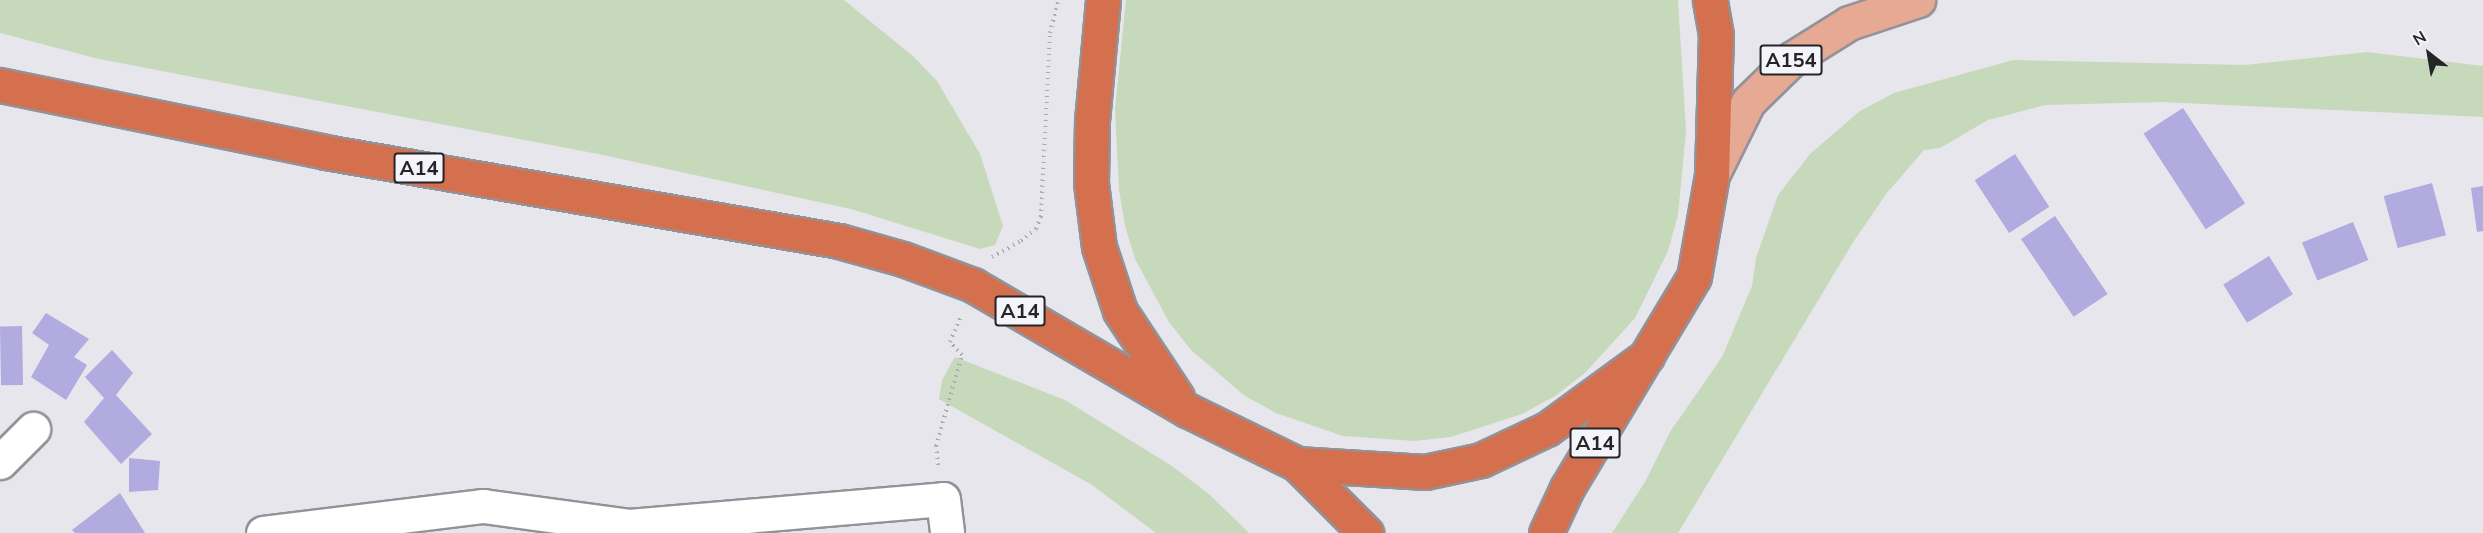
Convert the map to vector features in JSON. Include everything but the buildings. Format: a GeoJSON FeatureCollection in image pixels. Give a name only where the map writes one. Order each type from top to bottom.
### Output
{"type":"FeatureCollection","features":[{"type":"Feature","properties":{"kind":"highway"},"geometry":{"type":"LineString","coordinates":[[1103,0],[1092,120],[1091,183],[1099,248],[1120,311],[1156,370],[1187,410],[1297,464],[1366,533]]}},
{"type":"Feature","properties":{"kind":"highway"},"geometry":{"type":"LineString","coordinates":[[1297,464],[1425,472],[1481,460],[1547,429],[1647,356],[1694,277],[1712,175],[1716,35],[1710,0]]}},
{"type":"Feature","properties":{"kind":"highway","name":"A14"},"geometry":{"type":"LineString","coordinates":[[0,85],[325,152],[839,241],[974,285],[1187,410]]}},
{"type":"Feature","properties":{"kind":"highway","name":"A14"},"geometry":{"type":"LineString","coordinates":[[1546,533],[1567,488],[1647,356]]}},
{"type":"Feature","properties":{"kind":"main road","name":"A154"},"geometry":{"type":"LineString","coordinates":[[1712,175],[1748,102],[1793,58],[1849,23],[1918,0]]}},
{"type":"Feature","properties":{"kind":"street"},"geometry":{"type":"LineString","coordinates":[[0,462],[33,429]]}},
{"type":"Feature","properties":{"kind":"street"},"geometry":{"type":"LineString","coordinates":[[263,533],[483,506],[629,526],[943,499],[946,533]]}},
{"type":"Feature","properties":{"kind":"path"},"geometry":{"type":"LineString","coordinates":[[943,499],[936,446],[962,355],[950,342],[974,285],[991,258],[1021,241],[1036,229],[1041,217],[1050,33],[1058,0]]}},
{"type":"Feature","properties":{"kind":"green space"},"geometry":{"type":"Polygon","coordinates":[[[0,0],[844,0],[914,57],[937,81],[980,154],[1003,226],[995,245],[980,249],[851,209],[598,154],[99,59],[0,33],[0,0]]]}},
{"type":"Feature","properties":{"kind":"green space"},"geometry":{"type":"Polygon","coordinates":[[[1126,0],[1678,0],[1686,131],[1678,215],[1668,251],[1635,318],[1585,373],[1555,396],[1522,414],[1451,437],[1414,441],[1343,436],[1276,413],[1245,396],[1191,350],[1169,322],[1135,259],[1125,226],[1119,190],[1115,109],[1126,0]]]}},
{"type":"Feature","properties":{"kind":"green space"},"geometry":{"type":"Polygon","coordinates":[[[2367,52],[2483,66],[2483,117],[2162,102],[2045,105],[1988,120],[1940,148],[1924,150],[1886,194],[1852,244],[1678,533],[1612,533],[1645,482],[1670,432],[1722,357],[1752,286],[1756,258],[1778,195],[1810,154],[1860,111],[1894,93],[2013,60],[2245,65],[2367,52]]]}},
{"type":"Feature","properties":{"kind":"green space"},"geometry":{"type":"Polygon","coordinates":[[[955,357],[1065,400],[1172,466],[1209,494],[1249,533],[1156,533],[1092,485],[939,399],[942,380],[955,357]]]}}]}
